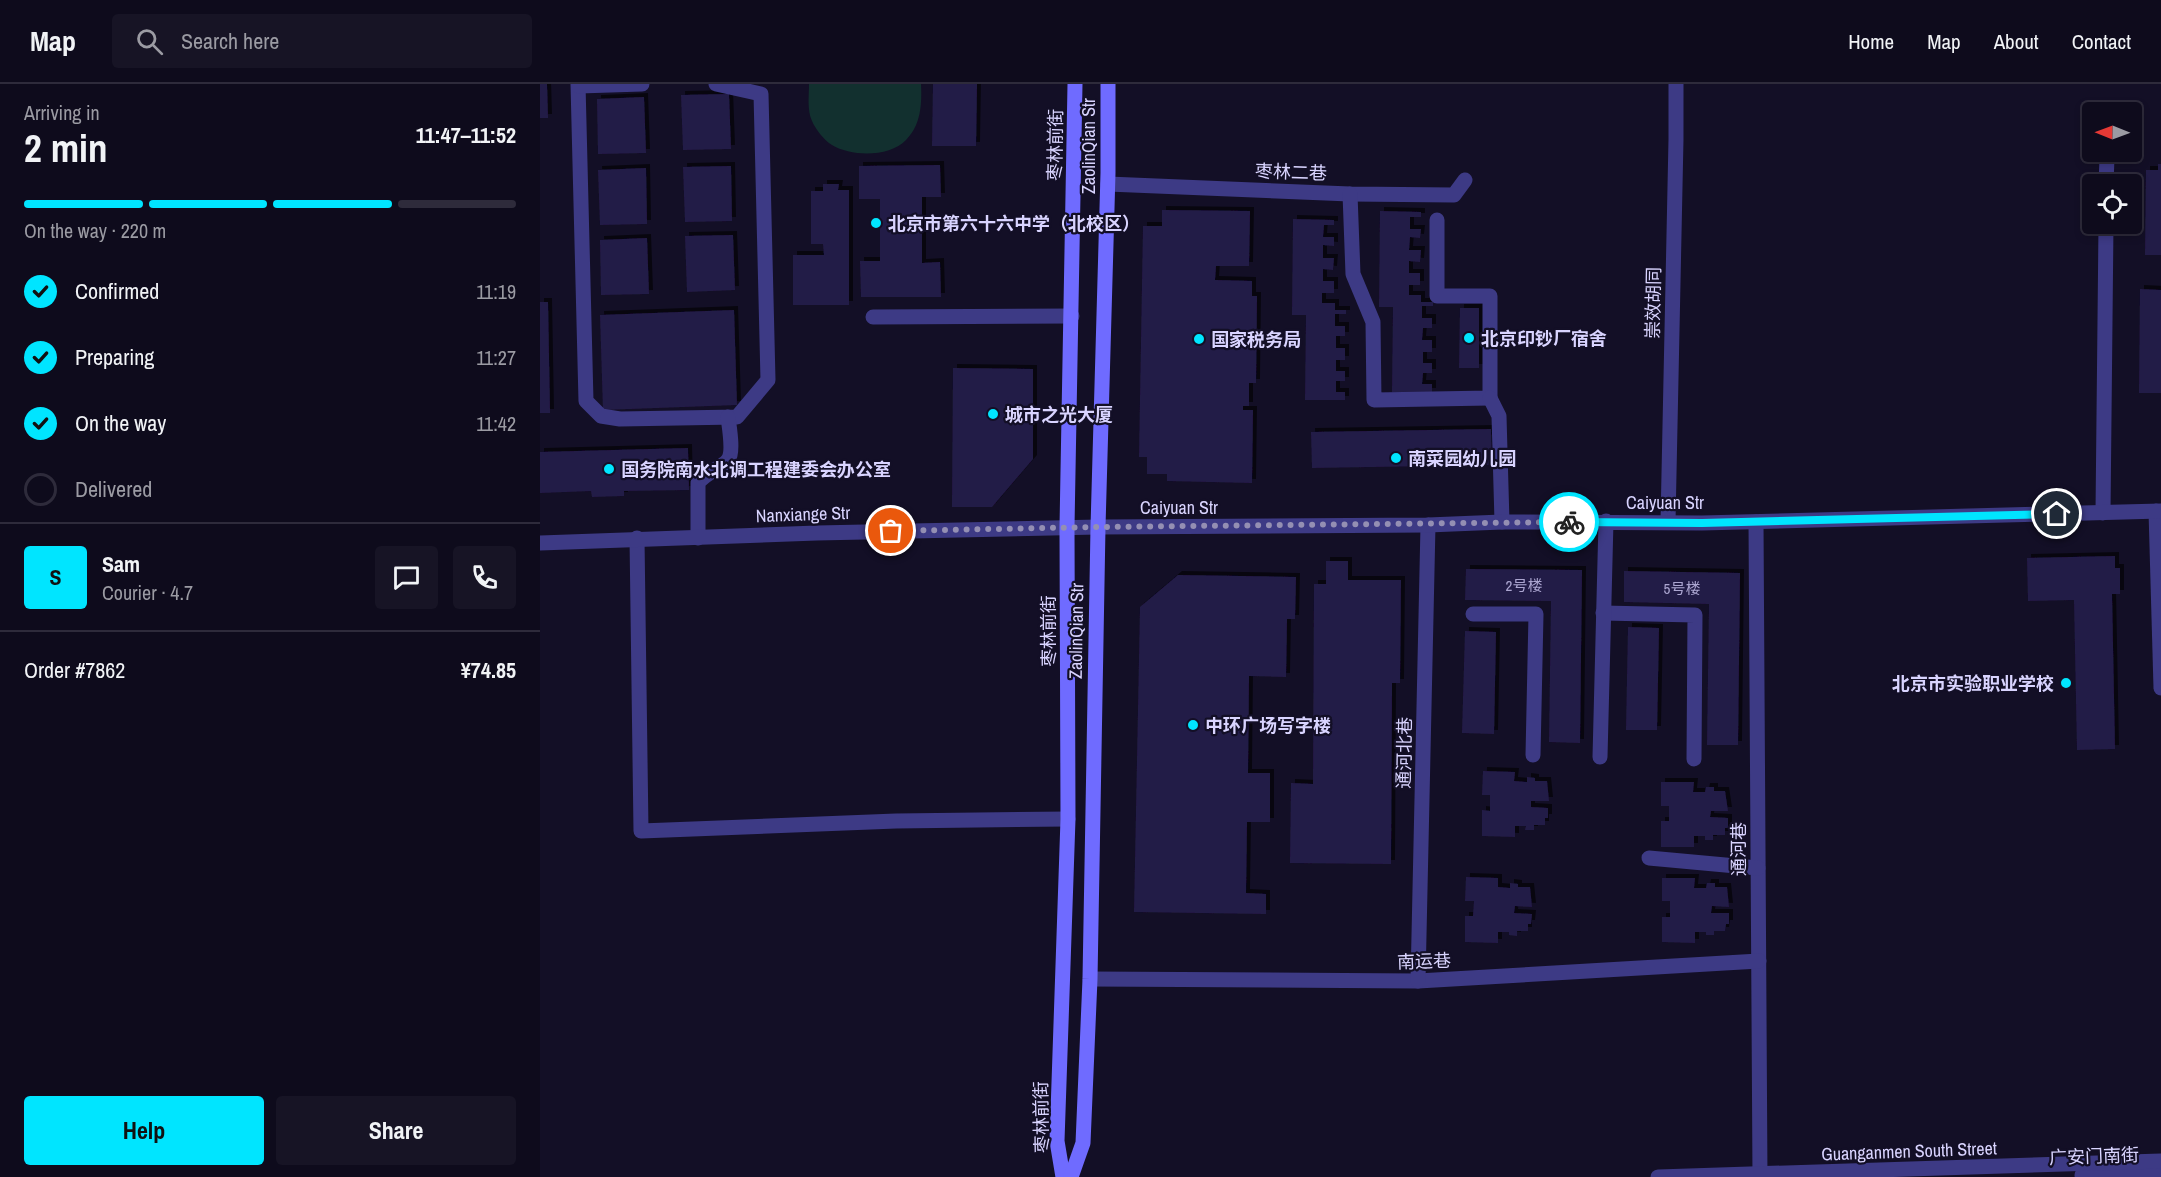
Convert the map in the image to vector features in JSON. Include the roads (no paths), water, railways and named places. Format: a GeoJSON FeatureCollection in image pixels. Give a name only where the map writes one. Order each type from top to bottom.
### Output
{"type":"FeatureCollection","features":[{"type":"Feature","properties":{"kind":"main road","name":"枣林前街"},"geometry":{"type":"LineString","coordinates":[[1063,1177],[1058,1141],[1068,819],[1067,527],[1075,84]]}},
{"type":"Feature","properties":{"kind":"main road","name":"ZaolinQian Str"},"geometry":{"type":"LineString","coordinates":[[1071,1177],[1083,1143],[1090,979],[1108,84]]}},
{"type":"Feature","properties":{"kind":"street"},"geometry":{"type":"LineString","coordinates":[[642,84],[579,85],[586,401],[601,416],[620,419],[737,417],[768,380],[761,94],[716,84]]}},
{"type":"Feature","properties":{"kind":"street","name":"崇效胡同"},"geometry":{"type":"LineString","coordinates":[[1668,522],[1676,84]]}},
{"type":"Feature","properties":{"kind":"street","name":"枣林二巷"},"geometry":{"type":"LineString","coordinates":[[1107,184],[1350,194],[1454,195],[1465,180]]}},
{"type":"Feature","properties":{"kind":"street"},"geometry":{"type":"LineString","coordinates":[[1350,194],[1353,274],[1373,322],[1374,400],[1490,398]]}},
{"type":"Feature","properties":{"kind":"street"},"geometry":{"type":"LineString","coordinates":[[1437,220],[1437,296],[1490,296],[1490,398],[1499,416],[1502,522]]}},
{"type":"Feature","properties":{"kind":"street"},"geometry":{"type":"LineString","coordinates":[[2103,513],[2106,234]]}},
{"type":"Feature","properties":{"kind":"street"},"geometry":{"type":"LineString","coordinates":[[873,317],[1072,316]]}},
{"type":"Feature","properties":{"kind":"street"},"geometry":{"type":"LineString","coordinates":[[698,538],[698,483],[704,476],[728,460],[731,452],[728,417]]}},
{"type":"Feature","properties":{"kind":"street"},"geometry":{"type":"LineString","coordinates":[[2159,511],[2161,688]]}},
{"type":"Feature","properties":{"kind":"street","name":"Caiyuan Str"},"geometry":{"type":"LineString","coordinates":[[1067,527],[1428,525],[1606,521],[1756,522],[2159,511]]}},
{"type":"Feature","properties":{"kind":"street"},"geometry":{"type":"LineString","coordinates":[[1600,757],[1606,521]]}},
{"type":"Feature","properties":{"kind":"street","name":"通河巷"},"geometry":{"type":"LineString","coordinates":[[1756,522],[1760,1176]]}},
{"type":"Feature","properties":{"kind":"street","name":"通河北巷"},"geometry":{"type":"LineString","coordinates":[[1418,981],[1428,525]]}},
{"type":"Feature","properties":{"kind":"street","name":"Nanxiange Str"},"geometry":{"type":"LineString","coordinates":[[540,543],[827,532],[1067,527]]}},
{"type":"Feature","properties":{"kind":"street"},"geometry":{"type":"LineString","coordinates":[[637,538],[641,831],[896,821],[1068,819]]}},
{"type":"Feature","properties":{"kind":"street"},"geometry":{"type":"LineString","coordinates":[[1603,613],[1695,615],[1694,759]]}},
{"type":"Feature","properties":{"kind":"street"},"geometry":{"type":"LineString","coordinates":[[1473,614],[1536,614],[1533,755]]}},
{"type":"Feature","properties":{"kind":"street"},"geometry":{"type":"LineString","coordinates":[[1649,858],[1758,867]]}},
{"type":"Feature","properties":{"kind":"street","name":"南运巷"},"geometry":{"type":"LineString","coordinates":[[1090,979],[1418,981],[1759,961]]}},
{"type":"Feature","properties":{"kind":"street","name":"Guanganmen South Street"},"geometry":{"type":"LineString","coordinates":[[1658,1177],[1760,1176],[2161,1161]]}},
{"type":"Feature","properties":{"kind":"street","name":"广安门南街"},"geometry":{"type":"LineString","coordinates":[[2028,1177],[2161,1173]]}},
{"type":"Feature","properties":{"kind":"place","name":"北京市第六十六中学（北校区）"},"geometry":{"type":"Point","coordinates":[876,223]}},
{"type":"Feature","properties":{"kind":"place","name":"北京印钞厂宿舍"},"geometry":{"type":"Point","coordinates":[1469,338]}},
{"type":"Feature","properties":{"kind":"place","name":"国家税务局"},"geometry":{"type":"Point","coordinates":[1199,339]}},
{"type":"Feature","properties":{"kind":"place","name":"城市之光大厦"},"geometry":{"type":"Point","coordinates":[993,414]}},
{"type":"Feature","properties":{"kind":"place","name":"南菜园幼儿园"},"geometry":{"type":"Point","coordinates":[1396,458]}},
{"type":"Feature","properties":{"kind":"place","name":"国务院南水北调工程建委会办公室"},"geometry":{"type":"Point","coordinates":[609,469]}},
{"type":"Feature","properties":{"kind":"place","name":"北京市实验职业学校"},"geometry":{"type":"Point","coordinates":[2066,683]}},
{"type":"Feature","properties":{"kind":"place","name":"中环广场写字楼"},"geometry":{"type":"Point","coordinates":[1193,725]}}]}
